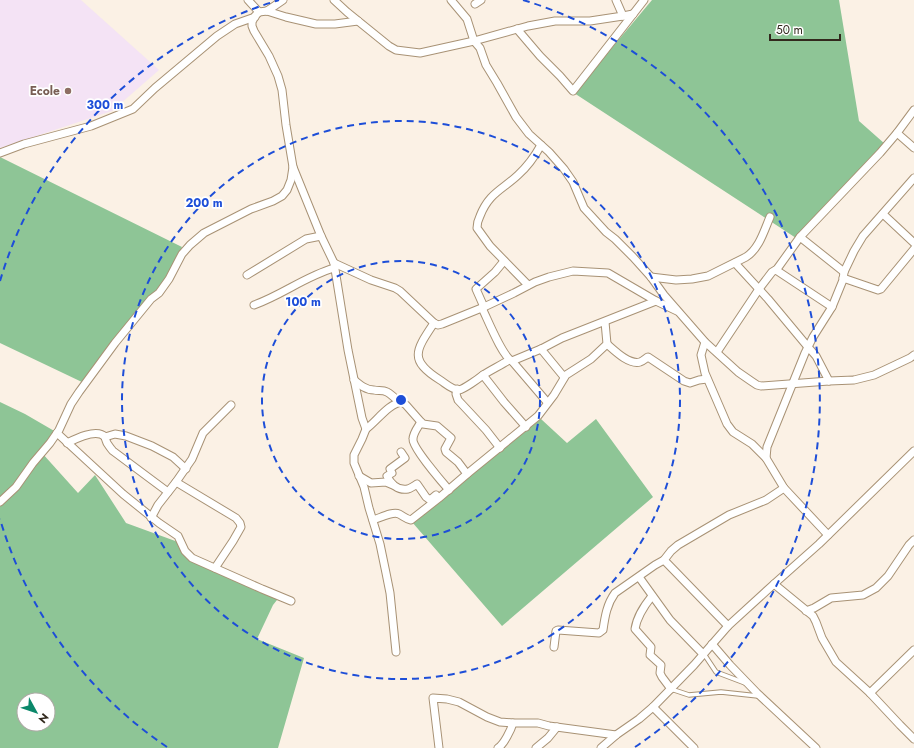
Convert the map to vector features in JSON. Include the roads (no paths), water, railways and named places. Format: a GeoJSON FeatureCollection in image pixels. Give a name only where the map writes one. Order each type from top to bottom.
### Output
{"type":"FeatureCollection","features":[{"type":"Feature","properties":{"kind":"street"},"geometry":{"type":"LineString","coordinates":[[248,0],[257,14]]}},
{"type":"Feature","properties":{"kind":"street"},"geometry":{"type":"LineString","coordinates":[[0,153],[24,144],[91,126],[133,108],[217,36],[235,24],[267,11],[283,0]]}},
{"type":"Feature","properties":{"kind":"street"},"geometry":{"type":"LineString","coordinates":[[334,0],[389,46],[396,50],[420,53],[528,26],[555,21],[590,21],[633,14]]}},
{"type":"Feature","properties":{"kind":"street"},"geometry":{"type":"LineString","coordinates":[[451,0],[467,19],[474,40],[480,48],[486,65],[516,117],[529,134],[549,152],[564,169],[573,182],[584,208],[606,232],[633,257],[705,342],[738,372],[757,385],[761,386],[854,380],[874,375],[914,355]]}},
{"type":"Feature","properties":{"kind":"street"},"geometry":{"type":"LineString","coordinates":[[616,0],[623,16]]}},
{"type":"Feature","properties":{"kind":"street"},"geometry":{"type":"LineString","coordinates":[[517,29],[573,91],[644,0]]}},
{"type":"Feature","properties":{"kind":"street"},"geometry":{"type":"LineString","coordinates":[[267,11],[316,24],[358,21]]}},
{"type":"Feature","properties":{"kind":"street"},"geometry":{"type":"LineString","coordinates":[[257,14],[252,22],[254,31],[269,56],[278,76],[282,90],[293,167],[334,266],[348,350],[362,418],[366,429]]}},
{"type":"Feature","properties":{"kind":"street"},"geometry":{"type":"LineString","coordinates":[[717,352],[759,289],[772,272],[776,270],[800,237],[880,153],[914,110]]}},
{"type":"Feature","properties":{"kind":"street"},"geometry":{"type":"LineString","coordinates":[[897,133],[914,148]]}},
{"type":"Feature","properties":{"kind":"street"},"geometry":{"type":"LineString","coordinates":[[528,286],[490,246],[477,228],[477,225],[490,198],[518,175],[532,159],[541,145]]}},
{"type":"Feature","properties":{"kind":"street"},"geometry":{"type":"LineString","coordinates":[[0,502],[16,487],[33,463],[50,443],[59,430],[71,404],[79,392],[115,343],[151,299],[159,293],[169,279],[182,254],[204,233],[251,209],[274,201],[282,196],[287,190],[291,180],[293,167]]}},
{"type":"Feature","properties":{"kind":"street"},"geometry":{"type":"LineString","coordinates":[[766,458],[767,447],[792,383],[808,346],[832,307],[854,251],[863,236],[914,178]]}},
{"type":"Feature","properties":{"kind":"street"},"geometry":{"type":"LineString","coordinates":[[883,214],[914,243]]}},
{"type":"Feature","properties":{"kind":"street"},"geometry":{"type":"LineString","coordinates":[[651,277],[676,280],[708,276],[735,263],[750,255],[754,250],[770,217]]}},
{"type":"Feature","properties":{"kind":"street"},"geometry":{"type":"LineString","coordinates":[[247,275],[306,239],[321,236]]}},
{"type":"Feature","properties":{"kind":"street"},"geometry":{"type":"LineString","coordinates":[[800,237],[844,275],[878,290],[881,289],[914,249]]}},
{"type":"Feature","properties":{"kind":"street"},"geometry":{"type":"LineString","coordinates":[[504,261],[495,272],[476,289],[496,338],[507,358],[547,402]]}},
{"type":"Feature","properties":{"kind":"street"},"geometry":{"type":"LineString","coordinates":[[735,263],[768,298],[808,346],[816,356],[830,381]]}},
{"type":"Feature","properties":{"kind":"street"},"geometry":{"type":"LineString","coordinates":[[254,305],[267,300],[334,266],[400,291],[438,325],[483,308],[549,277],[573,271],[608,273],[680,313]]}},
{"type":"Feature","properties":{"kind":"street"},"geometry":{"type":"LineString","coordinates":[[776,270],[832,307]]}},
{"type":"Feature","properties":{"kind":"street"},"geometry":{"type":"LineString","coordinates":[[434,323],[420,344],[418,359],[421,365],[429,373],[457,390],[511,361],[541,349],[562,338],[656,301]]}},
{"type":"Feature","properties":{"kind":"street"},"geometry":{"type":"LineString","coordinates":[[373,520],[398,513],[411,520],[526,427],[538,416],[547,402],[554,395],[564,377],[591,359],[606,344],[605,322]]}},
{"type":"Feature","properties":{"kind":"street"},"geometry":{"type":"LineString","coordinates":[[705,342],[701,355],[708,379],[727,424],[732,432],[752,444],[766,458],[784,488],[828,535]]}},
{"type":"Feature","properties":{"kind":"street"},"geometry":{"type":"LineString","coordinates":[[606,344],[626,359],[634,362],[642,361],[648,357],[689,383],[708,379]]}},
{"type":"Feature","properties":{"kind":"street"},"geometry":{"type":"LineString","coordinates":[[541,349],[564,377]]}},
{"type":"Feature","properties":{"kind":"street"},"geometry":{"type":"LineString","coordinates":[[483,375],[526,427]]}},
{"type":"Feature","properties":{"kind":"street"},"geometry":{"type":"LineString","coordinates":[[354,380],[363,387],[373,391],[378,390],[387,392],[399,402],[406,405],[423,424],[437,426],[451,438],[445,449],[446,452],[458,462],[467,474]]}},
{"type":"Feature","properties":{"kind":"street"},"geometry":{"type":"LineString","coordinates":[[457,390],[456,394],[458,400],[486,430],[500,448]]}},
{"type":"Feature","properties":{"kind":"street"},"geometry":{"type":"LineString","coordinates":[[396,652],[390,593],[380,544],[364,487],[354,463],[354,456],[366,429],[373,424],[383,412],[399,402]]}},
{"type":"Feature","properties":{"kind":"street"},"geometry":{"type":"LineString","coordinates":[[151,518],[158,505],[186,469],[203,433],[231,405]]}},
{"type":"Feature","properties":{"kind":"street"},"geometry":{"type":"LineString","coordinates":[[421,422],[412,438],[413,443],[448,490]]}},
{"type":"Feature","properties":{"kind":"street"},"geometry":{"type":"LineString","coordinates":[[57,433],[151,518],[178,536],[185,551],[192,558],[262,590],[291,601]]}},
{"type":"Feature","properties":{"kind":"street"},"geometry":{"type":"LineString","coordinates":[[67,443],[83,435],[98,434],[105,438],[108,446],[113,451],[168,492]]}},
{"type":"Feature","properties":{"kind":"street"},"geometry":{"type":"LineString","coordinates":[[105,438],[115,434],[126,436],[152,446],[172,457],[186,469]]}},
{"type":"Feature","properties":{"kind":"street"},"geometry":{"type":"LineString","coordinates":[[601,748],[653,707],[728,626],[828,535],[914,451]]}},
{"type":"Feature","properties":{"kind":"street"},"geometry":{"type":"LineString","coordinates":[[393,485],[387,476],[392,473],[390,469],[405,458],[401,452]]}},
{"type":"Feature","properties":{"kind":"street"},"geometry":{"type":"LineString","coordinates":[[360,476],[371,483],[386,482],[398,488],[407,489],[417,484],[430,500],[443,490],[448,490]]}},
{"type":"Feature","properties":{"kind":"street"},"geometry":{"type":"LineString","coordinates":[[176,482],[236,518],[240,523],[241,527],[233,542],[215,568]]}},
{"type":"Feature","properties":{"kind":"street"},"geometry":{"type":"LineString","coordinates":[[554,647],[556,631],[558,630],[599,633],[602,631],[607,609],[615,593],[664,560],[678,545],[729,516],[766,500],[784,488]]}},
{"type":"Feature","properties":{"kind":"street"},"geometry":{"type":"LineString","coordinates":[[806,611],[831,598],[863,594],[876,588],[888,576],[914,540]]}},
{"type":"Feature","properties":{"kind":"street"},"geometry":{"type":"LineString","coordinates":[[664,560],[728,626]]}},
{"type":"Feature","properties":{"kind":"street"},"geometry":{"type":"LineString","coordinates":[[639,577],[670,620],[703,654]]}},
{"type":"Feature","properties":{"kind":"street"},"geometry":{"type":"LineString","coordinates":[[774,584],[813,616],[822,638],[836,662],[870,693],[914,739]]}},
{"type":"Feature","properties":{"kind":"street"},"geometry":{"type":"LineString","coordinates":[[652,596],[641,611],[635,629],[651,647],[650,655],[660,665],[660,673],[671,689]]}},
{"type":"Feature","properties":{"kind":"street"},"geometry":{"type":"LineString","coordinates":[[712,644],[748,684],[816,748]]}},
{"type":"Feature","properties":{"kind":"street"},"geometry":{"type":"LineString","coordinates":[[870,693],[914,650]]}},
{"type":"Feature","properties":{"kind":"street"},"geometry":{"type":"LineString","coordinates":[[439,748],[433,698],[448,698],[500,722],[538,723],[616,735]]}},
{"type":"Feature","properties":{"kind":"street"},"geometry":{"type":"LineString","coordinates":[[653,707],[694,748]]}},
{"type":"Feature","properties":{"kind":"street"},"geometry":{"type":"LineString","coordinates":[[498,748],[501,746],[512,728],[512,723]]}},
{"type":"Feature","properties":{"kind":"street"},"geometry":{"type":"LineString","coordinates":[[536,748],[548,738],[557,727]]}},
{"type":"Feature","properties":{"kind":"lane"},"geometry":{"type":"LineString","coordinates":[[703,654],[716,672],[748,684]]}},
{"type":"Feature","properties":{"kind":"lane"},"geometry":{"type":"LineString","coordinates":[[671,689],[689,695],[721,692],[760,696]]}},
{"type":"Feature","properties":{"kind":"place","name":"Ecole"},"geometry":{"type":"Point","coordinates":[68,91]}}]}
